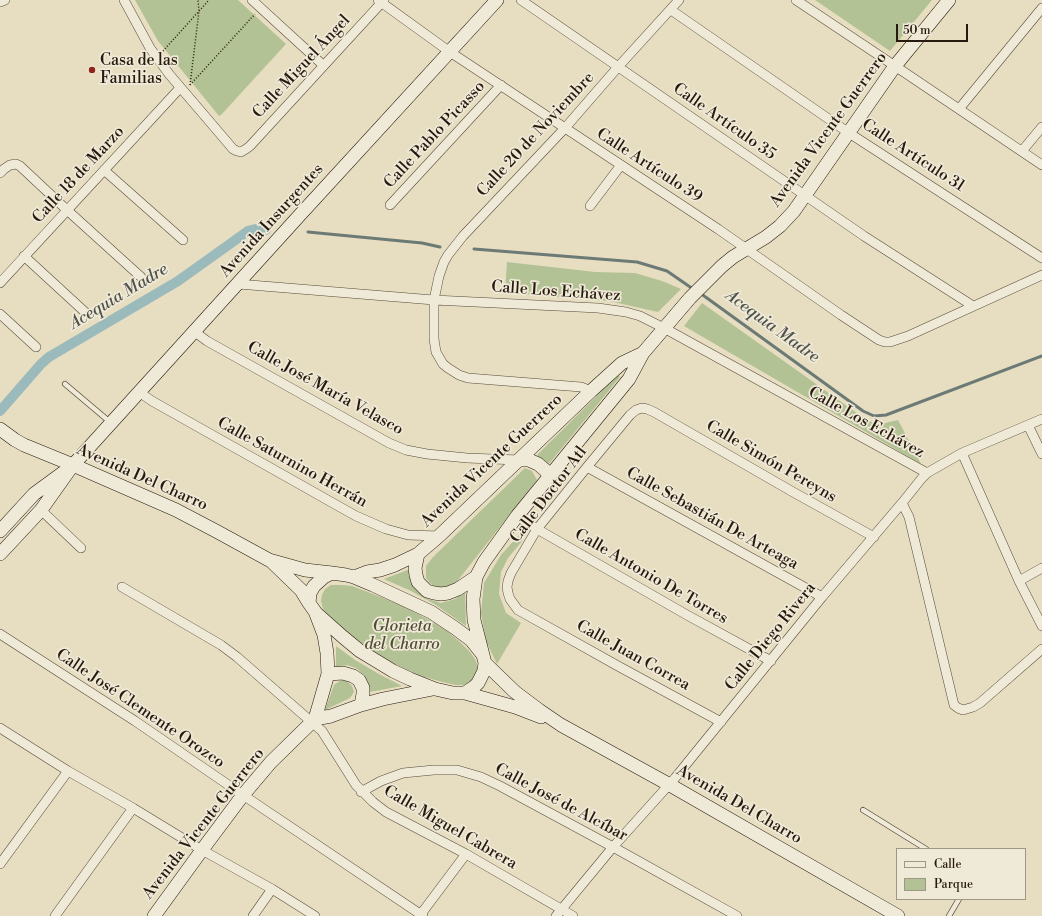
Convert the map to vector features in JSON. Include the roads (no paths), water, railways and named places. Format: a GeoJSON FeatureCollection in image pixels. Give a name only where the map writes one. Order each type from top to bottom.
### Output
{"type":"FeatureCollection","features":[{"type":"Feature","properties":{"kind":"street"},"geometry":{"type":"LineString","coordinates":[[0,2],[5,0]]}},
{"type":"Feature","properties":{"kind":"street"},"geometry":{"type":"LineString","coordinates":[[124,0],[150,48],[180,88]]}},
{"type":"Feature","properties":{"kind":"street"},"geometry":{"type":"LineString","coordinates":[[252,0],[323,65]]}},
{"type":"Feature","properties":{"kind":"street","name":"Avenida Insurgentes"},"geometry":{"type":"LineString","coordinates":[[0,554],[41,510],[73,465],[497,0]]}},
{"type":"Feature","properties":{"kind":"street","name":"Calle Artículo 35"},"geometry":{"type":"LineString","coordinates":[[521,0],[805,196],[972,306]]}},
{"type":"Feature","properties":{"kind":"street","name":"Calle 20 de Noviembre"},"geometry":{"type":"LineString","coordinates":[[591,391],[581,387],[473,379],[459,375],[443,364],[436,352],[434,339],[434,300],[439,276],[444,262],[463,236],[565,128],[679,0]]}},
{"type":"Feature","properties":{"kind":"street","name":"Avenida Vicente Guerrero"},"geometry":{"type":"LineString","coordinates":[[484,659],[474,620],[472,599],[476,576],[484,562],[517,516],[629,379],[643,353],[703,283],[733,257],[766,237],[780,226],[794,211],[895,66],[949,0]]}},
{"type":"Feature","properties":{"kind":"street","name":"Calle Miguel Ángel"},"geometry":{"type":"LineString","coordinates":[[180,88],[228,144],[239,152],[244,150],[250,146],[381,1]]}},
{"type":"Feature","properties":{"kind":"street","name":"Calle Artículo 39"},"geometry":{"type":"LineString","coordinates":[[381,1],[450,52],[747,249],[879,340],[890,342],[908,336],[1042,275]]}},
{"type":"Feature","properties":{"kind":"street"},"geometry":{"type":"LineString","coordinates":[[798,1],[959,108],[1042,166]]}},
{"type":"Feature","properties":{"kind":"street"},"geometry":{"type":"LineString","coordinates":[[959,108],[1042,8]]}},
{"type":"Feature","properties":{"kind":"street","name":"Calle Artículo 31"},"geometry":{"type":"LineString","coordinates":[[671,10],[849,133],[1042,258]]}},
{"type":"Feature","properties":{"kind":"street","name":"Calle Pablo Picasso"},"geometry":{"type":"LineString","coordinates":[[390,205],[501,85]]}},
{"type":"Feature","properties":{"kind":"street","name":"Calle 18 de Marzo"},"geometry":{"type":"LineString","coordinates":[[0,282],[180,88]]}},
{"type":"Feature","properties":{"kind":"street"},"geometry":{"type":"LineString","coordinates":[[1022,151],[1042,127]]}},
{"type":"Feature","properties":{"kind":"street"},"geometry":{"type":"LineString","coordinates":[[0,173],[10,165],[16,164],[20,166],[141,277]]}},
{"type":"Feature","properties":{"kind":"street"},"geometry":{"type":"LineString","coordinates":[[590,206],[620,165]]}},
{"type":"Feature","properties":{"kind":"street"},"geometry":{"type":"LineString","coordinates":[[104,170],[183,240]]}},
{"type":"Feature","properties":{"kind":"street"},"geometry":{"type":"LineString","coordinates":[[24,256],[86,313]]}},
{"type":"Feature","properties":{"kind":"street","name":"Calle Los Echávez"},"geometry":{"type":"LineString","coordinates":[[238,284],[434,300],[615,309],[626,312],[640,316],[664,328],[927,473]]}},
{"type":"Feature","properties":{"kind":"street"},"geometry":{"type":"LineString","coordinates":[[0,314],[36,347]]}},
{"type":"Feature","properties":{"kind":"street","name":"Calle José María Velasco"},"geometry":{"type":"LineString","coordinates":[[194,332],[207,341],[400,448],[426,454],[467,458],[519,460]]}},
{"type":"Feature","properties":{"kind":"street","name":"Avenida Vicente Guerrero"},"geometry":{"type":"LineString","coordinates":[[354,577],[395,565],[418,554],[439,536],[622,363],[643,353]]}},
{"type":"Feature","properties":{"kind":"street","name":"Calle Saturnino Herrán"},"geometry":{"type":"LineString","coordinates":[[140,392],[152,401],[356,516],[386,529],[401,533],[439,536]]}},
{"type":"Feature","properties":{"kind":"street","name":"Calle Doctor Atl"},"geometry":{"type":"LineString","coordinates":[[530,617],[518,610],[513,603],[508,593],[508,581],[511,573],[537,529],[630,415],[636,410],[642,408],[654,412]]}},
{"type":"Feature","properties":{"kind":"street","name":"Calle Simón Pereyns"},"geometry":{"type":"LineString","coordinates":[[654,412],[780,485],[874,537]]}},
{"type":"Feature","properties":{"kind":"street","name":"Calle Diego Rivera"},"geometry":{"type":"LineString","coordinates":[[559,913],[614,847],[670,785],[822,597],[874,537],[922,478],[927,473],[962,453],[1042,419]]}},
{"type":"Feature","properties":{"kind":"street"},"geometry":{"type":"LineString","coordinates":[[1028,425],[1042,454]]}},
{"type":"Feature","properties":{"kind":"street","name":"Avenida Del Charro"},"geometry":{"type":"LineString","coordinates":[[1,430],[24,446],[73,465],[176,510],[216,530],[269,560],[301,590],[313,608]]}},
{"type":"Feature","properties":{"kind":"street"},"geometry":{"type":"LineString","coordinates":[[962,453],[1019,581],[1042,626]]}},
{"type":"Feature","properties":{"kind":"street"},"geometry":{"type":"LineString","coordinates":[[519,460],[529,460],[538,464],[550,477]]}},
{"type":"Feature","properties":{"kind":"street","name":"Avenida Insurgentes"},"geometry":{"type":"LineString","coordinates":[[0,531],[34,494],[73,465]]}},
{"type":"Feature","properties":{"kind":"street","name":"Calle Sebastián De Arteaga"},"geometry":{"type":"LineString","coordinates":[[587,467],[822,597]]}},
{"type":"Feature","properties":{"kind":"street"},"geometry":{"type":"LineString","coordinates":[[902,503],[909,517],[954,705],[963,710],[980,703],[1042,649]]}},
{"type":"Feature","properties":{"kind":"street"},"geometry":{"type":"LineString","coordinates":[[41,510],[81,548]]}},
{"type":"Feature","properties":{"kind":"street","name":"Calle Antonio De Torres"},"geometry":{"type":"LineString","coordinates":[[517,516],[687,615],[771,661]]}},
{"type":"Feature","properties":{"kind":"street"},"geometry":{"type":"LineString","coordinates":[[418,554],[415,568],[418,582],[427,591],[434,594],[448,593],[476,576]]}},
{"type":"Feature","properties":{"kind":"street","name":"Avenida Del Charro"},"geometry":{"type":"LineString","coordinates":[[269,560],[305,570],[354,577],[431,612],[471,640],[484,659],[515,692],[561,725],[670,785],[898,916]]}},
{"type":"Feature","properties":{"kind":"street"},"geometry":{"type":"LineString","coordinates":[[1019,581],[1042,568]]}},
{"type":"Feature","properties":{"kind":"street"},"geometry":{"type":"LineString","coordinates":[[313,720],[328,674],[328,653],[324,635],[313,608],[310,593],[314,586],[332,573]]}},
{"type":"Feature","properties":{"kind":"street","name":"Calle Miguel Cabrera"},"geometry":{"type":"LineString","coordinates":[[122,587],[237,657],[313,720],[322,731],[361,792],[386,812],[466,854],[559,913],[573,916]]}},
{"type":"Feature","properties":{"kind":"street"},"geometry":{"type":"LineString","coordinates":[[313,608],[360,651],[393,671],[435,689]]}},
{"type":"Feature","properties":{"kind":"street","name":"Calle Juan Correa"},"geometry":{"type":"LineString","coordinates":[[530,617],[721,722]]}},
{"type":"Feature","properties":{"kind":"street","name":"Calle José Clemente Orozco"},"geometry":{"type":"LineString","coordinates":[[0,634],[136,721],[422,915]]}},
{"type":"Feature","properties":{"kind":"street"},"geometry":{"type":"LineString","coordinates":[[465,692],[470,690],[478,683],[484,672],[484,659]]}},
{"type":"Feature","properties":{"kind":"street"},"geometry":{"type":"LineString","coordinates":[[328,674],[343,673],[353,676],[359,680],[363,688],[361,705]]}},
{"type":"Feature","properties":{"kind":"street"},"geometry":{"type":"LineString","coordinates":[[313,720],[331,716],[383,699],[435,689]]}},
{"type":"Feature","properties":{"kind":"street","name":"Avenida Del Charro"},"geometry":{"type":"LineString","coordinates":[[435,689],[453,693],[465,692],[516,707],[561,725]]}},
{"type":"Feature","properties":{"kind":"street","name":"Avenida Vicente Guerrero"},"geometry":{"type":"LineString","coordinates":[[154,916],[243,795],[271,762],[313,720]]}},
{"type":"Feature","properties":{"kind":"street"},"geometry":{"type":"LineString","coordinates":[[0,728],[68,771],[134,808],[202,850],[272,889],[315,916]]}},
{"type":"Feature","properties":{"kind":"street","name":"Calle José de Alcíbar"},"geometry":{"type":"LineString","coordinates":[[361,792],[381,781],[403,774],[434,770],[458,770],[481,777],[614,847],[737,916]]}},
{"type":"Feature","properties":{"kind":"street"},"geometry":{"type":"LineString","coordinates":[[0,864],[68,771]]}},
{"type":"Feature","properties":{"kind":"street"},"geometry":{"type":"LineString","coordinates":[[55,916],[134,808]]}},
{"type":"Feature","properties":{"kind":"street"},"geometry":{"type":"LineString","coordinates":[[422,915],[466,854]]}},
{"type":"Feature","properties":{"kind":"street"},"geometry":{"type":"LineString","coordinates":[[253,916],[272,889]]}},
{"type":"Feature","properties":{"kind":"lane"},"geometry":{"type":"LineString","coordinates":[[65,384],[111,424]]}},
{"type":"Feature","properties":{"kind":"lane"},"geometry":{"type":"LineString","coordinates":[[863,810],[924,848]]}},
{"type":"Feature","properties":{"kind":"lane"},"geometry":{"type":"LineString","coordinates":[[949,916],[958,900]]}},
{"type":"Feature","properties":{"kind":"waterway","name":"Acequia Madre"},"geometry":{"type":"LineString","coordinates":[[0,411],[41,364],[49,357],[178,281],[248,231],[257,229],[266,230]]}},
{"type":"Feature","properties":{"kind":"waterway","name":"Acequia Madre"},"geometry":{"type":"LineString","coordinates":[[308,232],[422,243],[440,247]]}},
{"type":"Feature","properties":{"kind":"waterway","name":"Acequia Madre"},"geometry":{"type":"LineString","coordinates":[[474,249],[637,262],[667,271],[693,289]]}},
{"type":"Feature","properties":{"kind":"waterway","name":"Acequia Madre"},"geometry":{"type":"LineString","coordinates":[[700,293],[863,411],[874,416],[886,415],[1042,356]]}},
{"type":"Feature","properties":{"kind":"place","name":"Casa de las Familias"},"geometry":{"type":"Point","coordinates":[92,70]}},
{"type":"Feature","properties":{"kind":"park label","name":"Glorieta del Charro"},"geometry":{"type":"Point","coordinates":[402,636]}}]}
